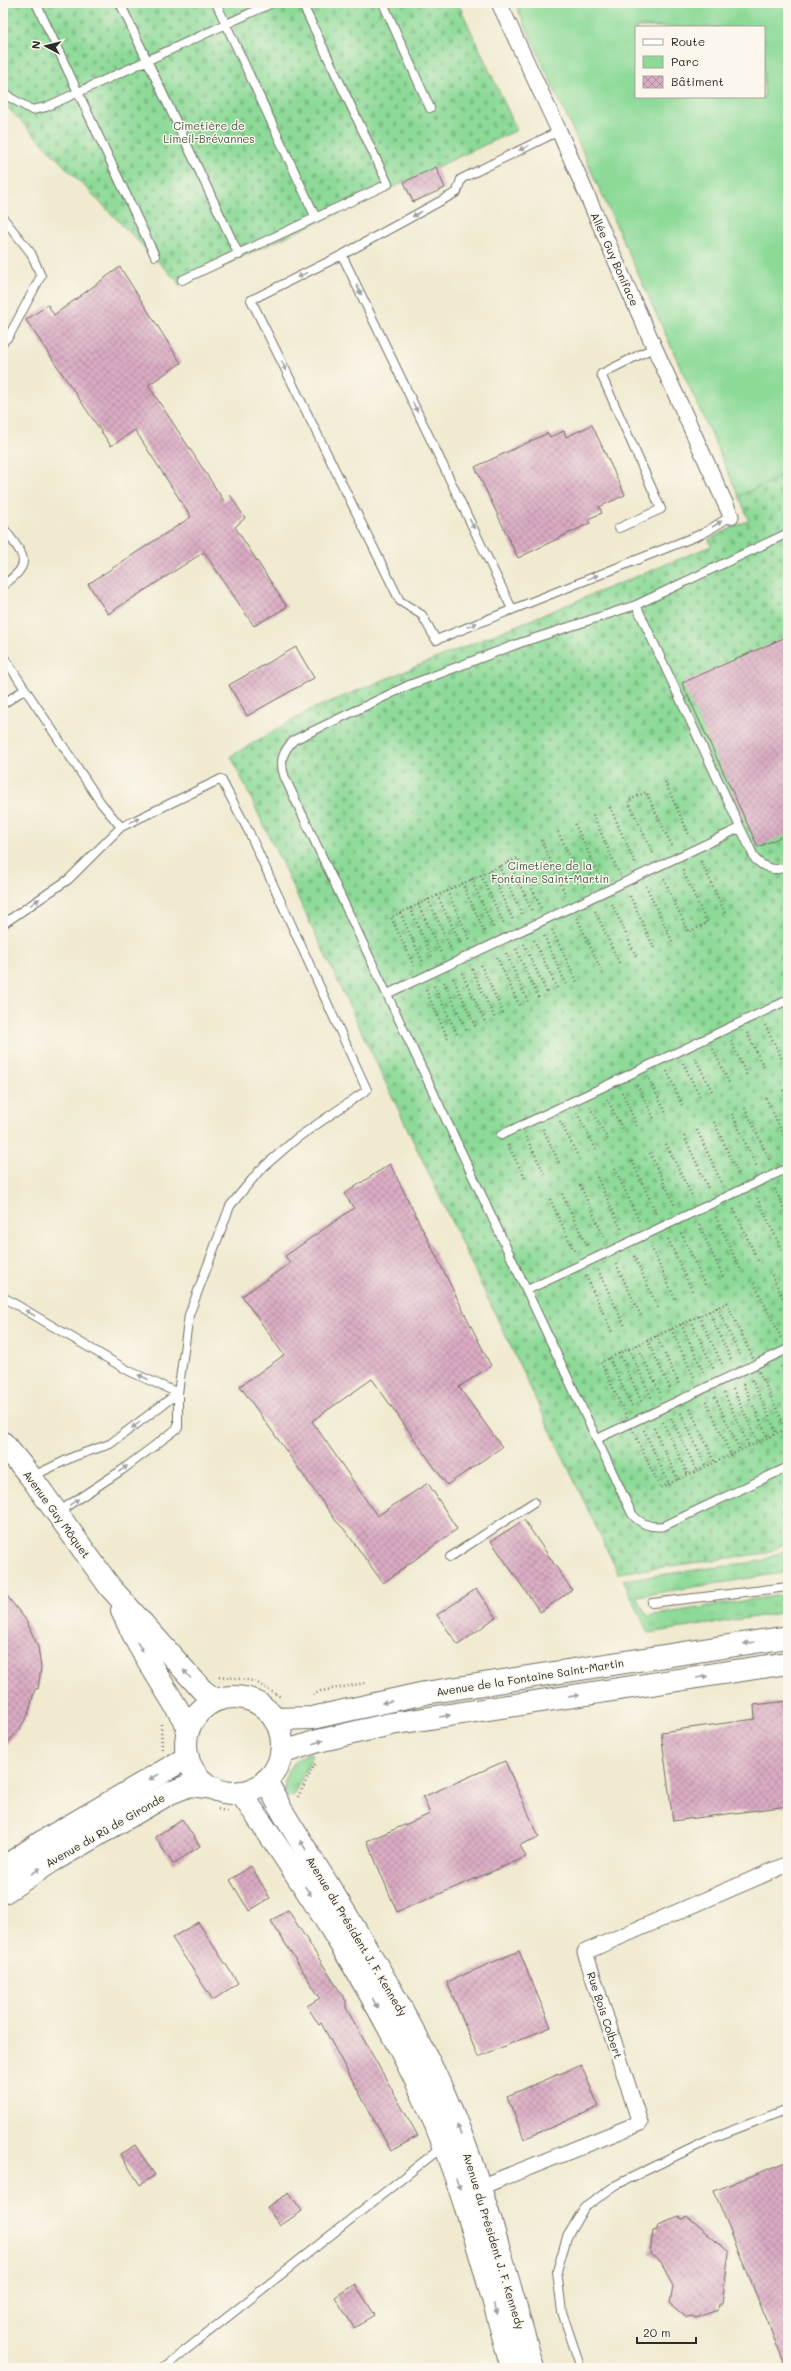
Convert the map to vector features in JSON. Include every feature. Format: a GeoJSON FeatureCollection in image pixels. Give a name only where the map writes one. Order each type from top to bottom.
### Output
{"type":"FeatureCollection","features":[{"type":"Feature","properties":{"kind":"main road","name":"Avenue Guy Môquet"},"geometry":{"type":"LineString","coordinates":[[3,1443],[32,1477],[110,1587],[203,1691],[216,1700]]}},
{"type":"Feature","properties":{"kind":"main road","name":"Avenue Guy Môquet"},"geometry":{"type":"LineString","coordinates":[[110,1587],[138,1644],[189,1728]]}},
{"type":"Feature","properties":{"kind":"main road","name":"Avenue de la Fontaine Saint-Martin"},"geometry":{"type":"LineString","coordinates":[[274,1718],[312,1718],[425,1693],[788,1637]]}},
{"type":"Feature","properties":{"kind":"main road"},"geometry":{"type":"LineString","coordinates":[[281,1754],[318,1741],[391,1724],[788,1663]]}},
{"type":"Feature","properties":{"kind":"main road"},"geometry":{"type":"LineString","coordinates":[[229,1697],[248,1699],[265,1709],[274,1718],[282,1741],[281,1754],[275,1768],[266,1780],[254,1788],[240,1792],[227,1792],[214,1788],[202,1781],[193,1770],[188,1757],[186,1742],[189,1728],[195,1716],[216,1700],[229,1697]]}},
{"type":"Feature","properties":{"kind":"main road","name":"Avenue du Rû de Gironde"},"geometry":{"type":"LineString","coordinates":[[3,1868],[40,1843],[188,1757]]}},
{"type":"Feature","properties":{"kind":"main road","name":"Avenue du Président J. F. Kennedy"},"geometry":{"type":"LineString","coordinates":[[266,1780],[282,1811],[393,1992],[444,2095],[480,2187],[532,2368]]}},
{"type":"Feature","properties":{"kind":"main road","name":"Avenue du Rû de Gironde"},"geometry":{"type":"LineString","coordinates":[[3,1892],[54,1860],[170,1792],[190,1786],[214,1788]]}},
{"type":"Feature","properties":{"kind":"main road","name":"Avenue du Président J. F. Kennedy"},"geometry":{"type":"LineString","coordinates":[[240,1792],[322,1911],[375,2002],[426,2102],[469,2213],[512,2368]]}},
{"type":"Feature","properties":{"kind":"street","name":"Allée Guy Boniface"},"geometry":{"type":"LineString","coordinates":[[499,3],[559,131],[654,347],[731,516]]}},
{"type":"Feature","properties":{"kind":"street","name":"Rue Bois Colbert"},"geometry":{"type":"LineString","coordinates":[[480,2187],[640,2123],[585,1952],[788,1864]]}},
{"type":"Feature","properties":{"kind":"lane"},"geometry":{"type":"LineString","coordinates":[[36,3],[155,256]]}},
{"type":"Feature","properties":{"kind":"lane"},"geometry":{"type":"LineString","coordinates":[[120,3],[239,255]]}},
{"type":"Feature","properties":{"kind":"lane"},"geometry":{"type":"LineString","coordinates":[[216,3],[316,218]]}},
{"type":"Feature","properties":{"kind":"lane"},"geometry":{"type":"LineString","coordinates":[[3,89],[9,97],[32,110],[46,107],[272,3]]}},
{"type":"Feature","properties":{"kind":"lane"},"geometry":{"type":"LineString","coordinates":[[182,280],[239,255],[388,184],[302,3]]}},
{"type":"Feature","properties":{"kind":"lane"},"geometry":{"type":"LineString","coordinates":[[383,3],[430,108]]}},
{"type":"Feature","properties":{"kind":"lane"},"geometry":{"type":"LineString","coordinates":[[559,131],[461,179],[457,192],[342,255],[251,300],[400,601],[422,615],[436,640],[704,533],[731,516]]}},
{"type":"Feature","properties":{"kind":"lane"},"geometry":{"type":"LineString","coordinates":[[3,218],[31,253],[42,276],[9,336],[3,342]]}},
{"type":"Feature","properties":{"kind":"lane"},"geometry":{"type":"LineString","coordinates":[[342,255],[512,609]]}},
{"type":"Feature","properties":{"kind":"lane"},"geometry":{"type":"LineString","coordinates":[[619,528],[661,509],[601,374],[654,347]]}},
{"type":"Feature","properties":{"kind":"lane"},"geometry":{"type":"LineString","coordinates":[[3,527],[23,557],[22,569],[17,575],[3,585]]}},
{"type":"Feature","properties":{"kind":"lane"},"geometry":{"type":"LineString","coordinates":[[788,532],[636,605],[520,643],[407,686],[294,740],[287,747],[281,761],[285,778],[632,1514],[637,1520],[650,1526],[664,1526],[788,1467]]}},
{"type":"Feature","properties":{"kind":"lane"},"geometry":{"type":"LineString","coordinates":[[636,605],[755,859],[761,865],[773,870],[788,866]]}},
{"type":"Feature","properties":{"kind":"lane"},"geometry":{"type":"LineString","coordinates":[[3,656],[101,804],[122,827]]}},
{"type":"Feature","properties":{"kind":"lane"},"geometry":{"type":"LineString","coordinates":[[3,704],[25,689]]}},
{"type":"Feature","properties":{"kind":"lane"},"geometry":{"type":"LineString","coordinates":[[3,924],[69,879],[122,827],[222,779],[249,832],[367,1090],[297,1138],[260,1170],[230,1206],[189,1315],[178,1393],[178,1428],[122,1470],[57,1513]]}},
{"type":"Feature","properties":{"kind":"lane"},"geometry":{"type":"LineString","coordinates":[[388,994],[740,828]]}},
{"type":"Feature","properties":{"kind":"lane"},"geometry":{"type":"LineString","coordinates":[[502,1135],[788,1000]]}},
{"type":"Feature","properties":{"kind":"lane"},"geometry":{"type":"LineString","coordinates":[[527,1290],[788,1168]]}},
{"type":"Feature","properties":{"kind":"lane"},"geometry":{"type":"LineString","coordinates":[[3,1297],[129,1371],[178,1393]]}},
{"type":"Feature","properties":{"kind":"lane"},"geometry":{"type":"LineString","coordinates":[[597,1439],[787,1350]]}},
{"type":"Feature","properties":{"kind":"lane"},"geometry":{"type":"LineString","coordinates":[[32,1477],[75,1456],[110,1444],[178,1393]]}},
{"type":"Feature","properties":{"kind":"lane"},"geometry":{"type":"LineString","coordinates":[[450,1558],[534,1502]]}},
{"type":"Feature","properties":{"kind":"lane"},"geometry":{"type":"LineString","coordinates":[[652,1603],[788,1587]]}},
{"type":"Feature","properties":{"kind":"lane"},"geometry":{"type":"LineString","coordinates":[[581,2368],[562,2312],[557,2271],[567,2237],[584,2208],[623,2182],[715,2137],[788,2109]]}},
{"type":"Feature","properties":{"kind":"lane"},"geometry":{"type":"LineString","coordinates":[[162,2368],[443,2146]]}},
{"type":"Feature","properties":{"kind":"path"},"geometry":{"type":"LineString","coordinates":[[449,1041],[391,917],[518,858],[578,984]]}},
{"type":"Feature","properties":{"kind":"path"},"geometry":{"type":"LineString","coordinates":[[760,1014],[783,1061]]}},
{"type":"Feature","properties":{"kind":"path"},"geometry":{"type":"LineString","coordinates":[[742,1022],[764,1068]]}},
{"type":"Feature","properties":{"kind":"path"},"geometry":{"type":"LineString","coordinates":[[725,1030],[747,1076]]}},
{"type":"Feature","properties":{"kind":"path"},"geometry":{"type":"LineString","coordinates":[[707,1038],[730,1085]]}},
{"type":"Feature","properties":{"kind":"path"},"geometry":{"type":"LineString","coordinates":[[690,1046],[713,1093]]}},
{"type":"Feature","properties":{"kind":"path"},"geometry":{"type":"LineString","coordinates":[[678,1052],[701,1099]]}},
{"type":"Feature","properties":{"kind":"path"},"geometry":{"type":"LineString","coordinates":[[662,1060],[684,1107]]}},
{"type":"Feature","properties":{"kind":"path"},"geometry":{"type":"LineString","coordinates":[[644,1068],[666,1115]]}},
{"type":"Feature","properties":{"kind":"path"},"geometry":{"type":"LineString","coordinates":[[631,1074],[655,1120]]}},
{"type":"Feature","properties":{"kind":"path"},"geometry":{"type":"LineString","coordinates":[[617,1081],[638,1128]]}},
{"type":"Feature","properties":{"kind":"path"},"geometry":{"type":"LineString","coordinates":[[602,1088],[625,1134]]}},
{"type":"Feature","properties":{"kind":"path"},"geometry":{"type":"LineString","coordinates":[[783,1090],[788,1102]]}},
{"type":"Feature","properties":{"kind":"path"},"geometry":{"type":"LineString","coordinates":[[585,1096],[609,1142]]}},
{"type":"Feature","properties":{"kind":"path"},"geometry":{"type":"LineString","coordinates":[[766,1098],[788,1144]]}},
{"type":"Feature","properties":{"kind":"path"},"geometry":{"type":"LineString","coordinates":[[572,1102],[596,1149]]}},
{"type":"Feature","properties":{"kind":"path"},"geometry":{"type":"LineString","coordinates":[[745,1108],[770,1177],[788,1218]]}},
{"type":"Feature","properties":{"kind":"path"},"geometry":{"type":"LineString","coordinates":[[554,1110],[578,1156]]}},
{"type":"Feature","properties":{"kind":"path"},"geometry":{"type":"LineString","coordinates":[[732,1114],[770,1177]]}},
{"type":"Feature","properties":{"kind":"path"},"geometry":{"type":"LineString","coordinates":[[538,1118],[560,1165]]}},
{"type":"Feature","properties":{"kind":"path"},"geometry":{"type":"LineString","coordinates":[[714,1122],[782,1252]]}},
{"type":"Feature","properties":{"kind":"path"},"geometry":{"type":"LineString","coordinates":[[520,1126],[544,1173]]}},
{"type":"Feature","properties":{"kind":"path"},"geometry":{"type":"LineString","coordinates":[[502,1135],[526,1180]]}},
{"type":"Feature","properties":{"kind":"path"},"geometry":{"type":"LineString","coordinates":[[684,1136],[741,1271]]}},
{"type":"Feature","properties":{"kind":"path"},"geometry":{"type":"LineString","coordinates":[[666,1144],[724,1279]]}},
{"type":"Feature","properties":{"kind":"path"},"geometry":{"type":"LineString","coordinates":[[650,1153],[706,1287]]}},
{"type":"Feature","properties":{"kind":"path"},"geometry":{"type":"LineString","coordinates":[[772,1275],[788,1309]]}},
{"type":"Feature","properties":{"kind":"path"},"geometry":{"type":"LineString","coordinates":[[754,1283],[787,1350]]}},
{"type":"Feature","properties":{"kind":"green space","name":"Cimetière de Limeil-Brévannes"},"geometry":{"type":"Polygon","coordinates":[[[3,3],[458,3],[517,130],[179,286],[177,281],[3,103],[3,3]]]}},
{"type":"Feature","properties":{"kind":"green space"},"geometry":{"type":"Polygon","coordinates":[[[515,3],[788,3],[788,473],[739,496],[515,3]]]}},
{"type":"Feature","properties":{"kind":"green space","name":"Cimetière de la Fontaine Saint-Martin"},"geometry":{"type":"Polygon","coordinates":[[[788,473],[788,1542],[766,1553],[618,1573],[231,756],[310,710],[711,546],[709,539],[749,520],[739,496],[788,473]]]}},
{"type":"Feature","properties":{"kind":"green space"},"geometry":{"type":"Polygon","coordinates":[[[788,1549],[788,1572],[637,1596],[647,1616],[788,1594],[788,1612],[649,1633],[623,1580],[762,1561],[788,1549]]]}},
{"type":"Feature","properties":{"kind":"green space"},"geometry":{"type":"Polygon","coordinates":[[[311,1752],[312,1758],[293,1795],[286,1799],[285,1783],[288,1770],[297,1759],[311,1752]]]}},
{"type":"Feature","properties":{"kind":"building"},"geometry":{"type":"Polygon","coordinates":[[[436,167],[445,188],[413,202],[404,182],[436,167]]]}},
{"type":"Feature","properties":{"kind":"building"},"geometry":{"type":"Polygon","coordinates":[[[120,267],[181,363],[148,385],[224,501],[230,495],[245,518],[235,527],[287,607],[254,626],[204,552],[108,614],[88,584],[191,517],[135,430],[111,446],[26,320],[48,305],[54,315],[120,267]]]}},
{"type":"Feature","properties":{"kind":"building"},"geometry":{"type":"Polygon","coordinates":[[[592,425],[625,495],[599,507],[602,513],[588,519],[590,523],[518,558],[475,467],[548,433],[550,437],[564,431],[566,437],[592,425]]]}},
{"type":"Feature","properties":{"kind":"building"},"geometry":{"type":"Polygon","coordinates":[[[788,636],[788,834],[758,847],[682,683],[788,636]]]}},
{"type":"Feature","properties":{"kind":"building"},"geometry":{"type":"Polygon","coordinates":[[[296,647],[314,678],[247,716],[229,685],[296,647]]]}},
{"type":"Feature","properties":{"kind":"building"},"geometry":{"type":"Polygon","coordinates":[[[390,1164],[491,1366],[459,1387],[502,1447],[447,1485],[372,1379],[312,1421],[377,1516],[428,1483],[457,1529],[383,1583],[344,1529],[336,1521],[240,1386],[284,1355],[242,1296],[290,1263],[285,1256],[354,1208],[344,1194],[390,1164]]]}},
{"type":"Feature","properties":{"kind":"building"},"geometry":{"type":"Polygon","coordinates":[[[524,1520],[572,1590],[540,1612],[491,1541],[524,1520]]]}},
{"type":"Feature","properties":{"kind":"building"},"geometry":{"type":"Polygon","coordinates":[[[476,1589],[496,1617],[458,1645],[437,1615],[476,1589]]]}},
{"type":"Feature","properties":{"kind":"building"},"geometry":{"type":"Polygon","coordinates":[[[3,1591],[26,1620],[38,1647],[41,1668],[38,1689],[35,1689],[28,1715],[20,1728],[3,1749],[3,1591]]]}},
{"type":"Feature","properties":{"kind":"building"},"geometry":{"type":"Polygon","coordinates":[[[788,1701],[788,1806],[673,1821],[661,1732],[755,1719],[754,1705],[788,1701]]]}},
{"type":"Feature","properties":{"kind":"building"},"geometry":{"type":"Polygon","coordinates":[[[505,1761],[539,1837],[520,1845],[526,1857],[397,1912],[367,1841],[430,1814],[423,1797],[505,1761]]]}},
{"type":"Feature","properties":{"kind":"building"},"geometry":{"type":"Polygon","coordinates":[[[182,1819],[200,1846],[173,1864],[155,1837],[182,1819]]]}},
{"type":"Feature","properties":{"kind":"building"},"geometry":{"type":"Polygon","coordinates":[[[251,1866],[270,1898],[249,1911],[230,1880],[251,1866]]]}},
{"type":"Feature","properties":{"kind":"building"},"geometry":{"type":"Polygon","coordinates":[[[288,1910],[346,2001],[346,2008],[418,2136],[391,2151],[321,2023],[319,2025],[307,2006],[320,1998],[271,1921],[288,1910]]]}},
{"type":"Feature","properties":{"kind":"building"},"geometry":{"type":"Polygon","coordinates":[[[198,1922],[238,1983],[213,2000],[172,1938],[198,1922]]]}},
{"type":"Feature","properties":{"kind":"building"},"geometry":{"type":"Polygon","coordinates":[[[519,1951],[551,2027],[478,2057],[447,1982],[519,1951]]]}},
{"type":"Feature","properties":{"kind":"building"},"geometry":{"type":"Polygon","coordinates":[[[581,2065],[599,2107],[524,2139],[507,2096],[581,2065]]]}},
{"type":"Feature","properties":{"kind":"building"},"geometry":{"type":"Polygon","coordinates":[[[135,2145],[155,2175],[140,2185],[120,2154],[135,2145]]]}},
{"type":"Feature","properties":{"kind":"building"},"geometry":{"type":"Polygon","coordinates":[[[788,2161],[788,2368],[786,2368],[714,2191],[788,2161]]]}},
{"type":"Feature","properties":{"kind":"building"},"geometry":{"type":"Polygon","coordinates":[[[289,2193],[302,2211],[280,2226],[267,2207],[289,2193]]]}},
{"type":"Feature","properties":{"kind":"building"},"geometry":{"type":"Polygon","coordinates":[[[679,2217],[682,2219],[687,2217],[729,2252],[722,2304],[718,2304],[717,2310],[696,2318],[692,2316],[687,2317],[670,2303],[673,2287],[661,2262],[650,2254],[653,2231],[657,2230],[658,2225],[679,2217]]]}},
{"type":"Feature","properties":{"kind":"building"},"geometry":{"type":"Polygon","coordinates":[[[355,2284],[375,2315],[354,2328],[335,2297],[355,2284]]]}}]}
